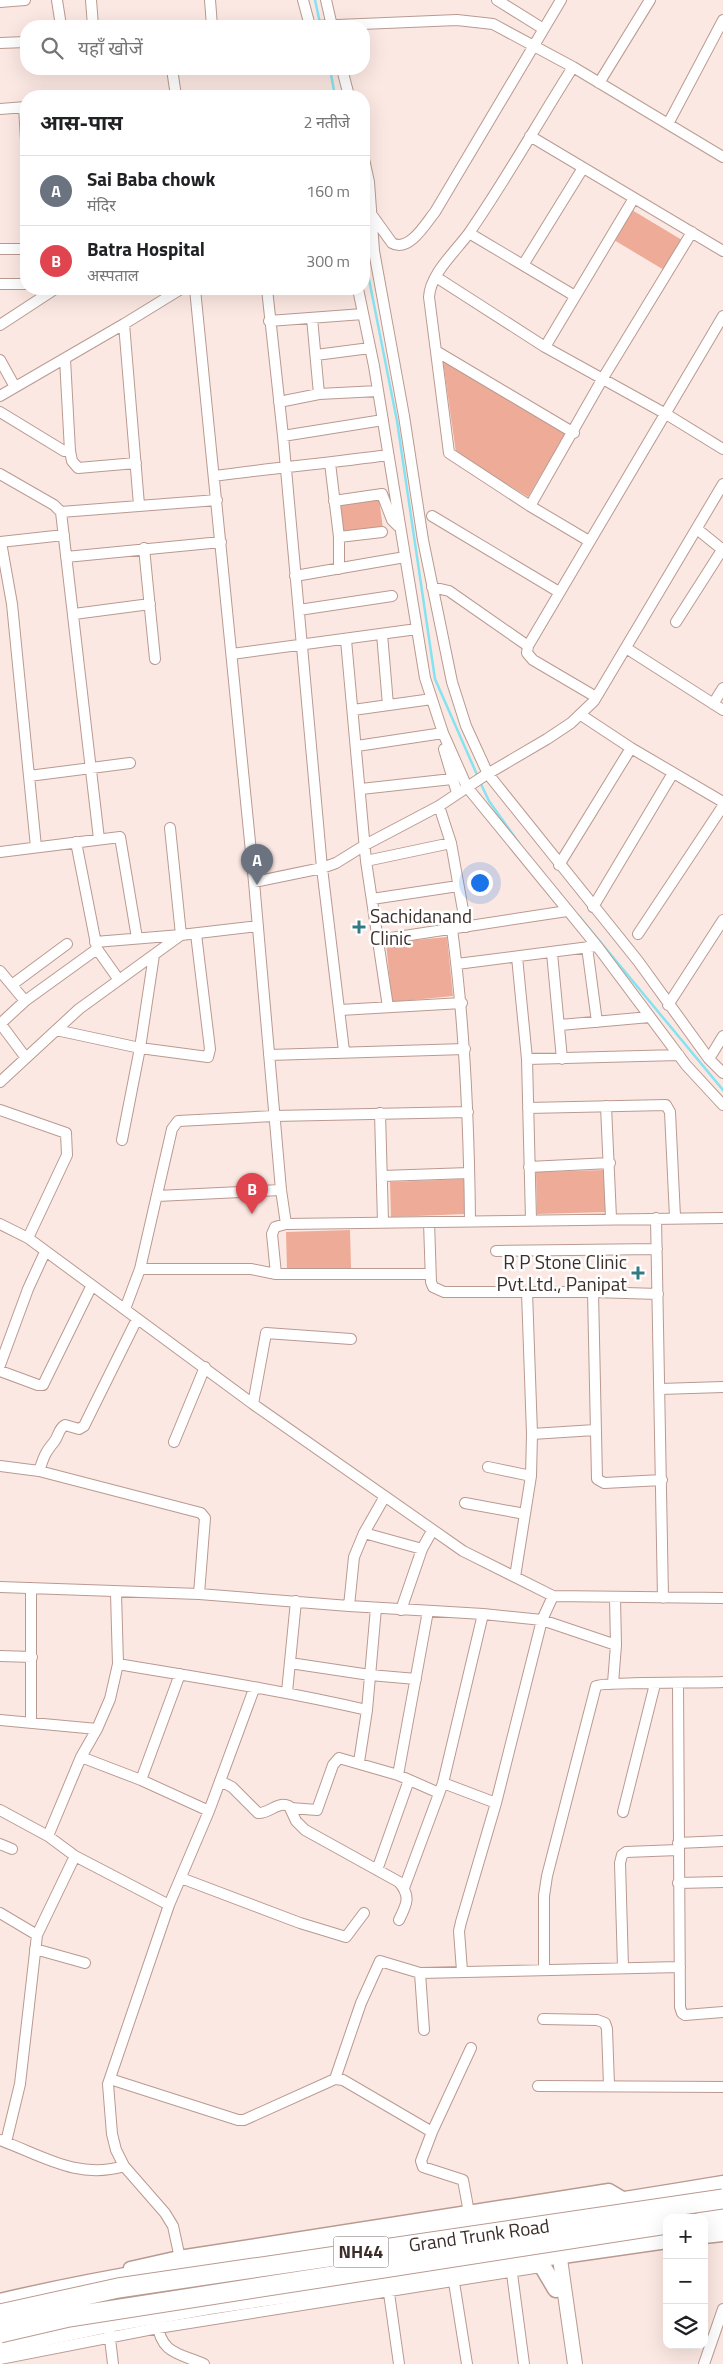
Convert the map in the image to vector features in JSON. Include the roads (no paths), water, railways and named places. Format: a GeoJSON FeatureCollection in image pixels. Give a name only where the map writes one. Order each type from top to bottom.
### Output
{"type":"FeatureCollection","features":[{"type":"Feature","properties":{"kind":"highway"},"geometry":{"type":"LineString","coordinates":[[0,2302],[181,2262],[470,2217],[553,2212],[723,2184]]}},
{"type":"Feature","properties":{"kind":"highway","name":"Grand Trunk Road"},"geometry":{"type":"LineString","coordinates":[[0,2314],[118,2288],[723,2199]]}},
{"type":"Feature","properties":{"kind":"highway"},"geometry":{"type":"LineString","coordinates":[[708,2218],[723,2216]]}},
{"type":"Feature","properties":{"kind":"highway","name":"Grand Trunk Road"},"geometry":{"type":"LineString","coordinates":[[8,2345],[69,2317],[663,2225]]}},
{"type":"Feature","properties":{"kind":"highway"},"geometry":{"type":"LineString","coordinates":[[708,2235],[723,2233]]}},
{"type":"Feature","properties":{"kind":"highway"},"geometry":{"type":"LineString","coordinates":[[8,2345],[48,2337],[157,2322],[209,2306],[389,2287],[511,2268],[545,2259],[663,2241]]}},
{"type":"Feature","properties":{"kind":"highway"},"geometry":{"type":"LineString","coordinates":[[545,2259],[556,2289]]}},
{"type":"Feature","properties":{"kind":"highway"},"geometry":{"type":"LineString","coordinates":[[40,2293],[48,2337]]}},
{"type":"Feature","properties":{"kind":"main road"},"geometry":{"type":"LineString","coordinates":[[553,2212],[545,2259],[575,2364]]}},
{"type":"Feature","properties":{"kind":"main road"},"geometry":{"type":"LineString","coordinates":[[556,2289],[567,2364]]}},
{"type":"Feature","properties":{"kind":"street"},"geometry":{"type":"LineString","coordinates":[[0,2],[25,0]]}},
{"type":"Feature","properties":{"kind":"street"},"geometry":{"type":"LineString","coordinates":[[58,0],[60,20]]}},
{"type":"Feature","properties":{"kind":"street"},"geometry":{"type":"LineString","coordinates":[[91,0],[93,20]]}},
{"type":"Feature","properties":{"kind":"street"},"geometry":{"type":"LineString","coordinates":[[210,0],[212,20]]}},
{"type":"Feature","properties":{"kind":"street"},"geometry":{"type":"LineString","coordinates":[[303,0],[310,20]]}},
{"type":"Feature","properties":{"kind":"street"},"geometry":{"type":"LineString","coordinates":[[326,0],[331,20]]}},
{"type":"Feature","properties":{"kind":"street"},"geometry":{"type":"LineString","coordinates":[[497,0],[542,28]]}},
{"type":"Feature","properties":{"kind":"street"},"geometry":{"type":"LineString","coordinates":[[370,211],[392,243],[402,245],[411,241],[435,212],[535,46],[542,28],[561,0]]}},
{"type":"Feature","properties":{"kind":"street"},"geometry":{"type":"LineString","coordinates":[[599,83],[650,0]]}},
{"type":"Feature","properties":{"kind":"street"},"geometry":{"type":"LineString","coordinates":[[370,23],[457,20],[493,24],[573,67],[723,157]]}},
{"type":"Feature","properties":{"kind":"street"},"geometry":{"type":"LineString","coordinates":[[668,124],[723,20]]}},
{"type":"Feature","properties":{"kind":"street"},"geometry":{"type":"LineString","coordinates":[[0,43],[20,42]]}},
{"type":"Feature","properties":{"kind":"street"},"geometry":{"type":"LineString","coordinates":[[573,67],[469,233],[436,277],[430,287],[429,297],[449,453],[530,506],[589,541]]}},
{"type":"Feature","properties":{"kind":"street"},"geometry":{"type":"LineString","coordinates":[[173,75],[175,90]]}},
{"type":"Feature","properties":{"kind":"street"},"geometry":{"type":"LineString","coordinates":[[344,75],[347,90]]}},
{"type":"Feature","properties":{"kind":"street"},"geometry":{"type":"LineString","coordinates":[[0,109],[20,107]]}},
{"type":"Feature","properties":{"kind":"street"},"geometry":{"type":"LineString","coordinates":[[530,136],[723,251]]}},
{"type":"Feature","properties":{"kind":"street"},"geometry":{"type":"LineString","coordinates":[[523,265],[583,168]]}},
{"type":"Feature","properties":{"kind":"street"},"geometry":{"type":"LineString","coordinates":[[370,192],[374,251],[432,586],[452,682],[466,726],[486,775],[638,961],[668,1005],[709,1059],[723,1073]]}},
{"type":"Feature","properties":{"kind":"street"},"geometry":{"type":"LineString","coordinates":[[545,347],[634,198]]}},
{"type":"Feature","properties":{"kind":"street"},"geometry":{"type":"LineString","coordinates":[[530,506],[574,433],[603,378],[692,232]]}},
{"type":"Feature","properties":{"kind":"street"},"geometry":{"type":"LineString","coordinates":[[469,233],[575,296]]}},
{"type":"Feature","properties":{"kind":"street"},"geometry":{"type":"LineString","coordinates":[[0,249],[20,249]]}},
{"type":"Feature","properties":{"kind":"street"},"geometry":{"type":"LineString","coordinates":[[436,277],[545,347],[666,414],[723,450]]}},
{"type":"Feature","properties":{"kind":"street"},"geometry":{"type":"LineString","coordinates":[[0,284],[20,284]]}},
{"type":"Feature","properties":{"kind":"street"},"geometry":{"type":"LineString","coordinates":[[0,325],[46,295]]}},
{"type":"Feature","properties":{"kind":"street"},"geometry":{"type":"LineString","coordinates":[[0,396],[171,295]]}},
{"type":"Feature","properties":{"kind":"street"},"geometry":{"type":"LineString","coordinates":[[196,295],[254,882],[281,1190],[286,1224]]}},
{"type":"Feature","properties":{"kind":"street"},"geometry":{"type":"LineString","coordinates":[[269,295],[269,321],[283,436],[322,868],[344,1052]]}},
{"type":"Feature","properties":{"kind":"street"},"geometry":{"type":"LineString","coordinates":[[359,295],[383,420],[425,678],[442,733],[457,793]]}},
{"type":"Feature","properties":{"kind":"street"},"geometry":{"type":"LineString","coordinates":[[269,321],[363,314]]}},
{"type":"Feature","properties":{"kind":"street"},"geometry":{"type":"LineString","coordinates":[[596,697],[533,660],[527,653],[528,646],[723,316]]}},
{"type":"Feature","properties":{"kind":"street"},"geometry":{"type":"LineString","coordinates":[[312,318],[319,394]]}},
{"type":"Feature","properties":{"kind":"street"},"geometry":{"type":"LineString","coordinates":[[124,324],[139,505]]}},
{"type":"Feature","properties":{"kind":"street"},"geometry":{"type":"LineString","coordinates":[[316,355],[370,348]]}},
{"type":"Feature","properties":{"kind":"street"},"geometry":{"type":"LineString","coordinates":[[436,351],[574,433]]}},
{"type":"Feature","properties":{"kind":"street"},"geometry":{"type":"LineString","coordinates":[[65,359],[72,461],[78,468],[136,463]]}},
{"type":"Feature","properties":{"kind":"street"},"geometry":{"type":"LineString","coordinates":[[0,360],[15,387]]}},
{"type":"Feature","properties":{"kind":"street"},"geometry":{"type":"LineString","coordinates":[[279,402],[319,394],[378,391]]}},
{"type":"Feature","properties":{"kind":"street"},"geometry":{"type":"LineString","coordinates":[[0,412],[64,451],[70,451]]}},
{"type":"Feature","properties":{"kind":"street"},"geometry":{"type":"LineString","coordinates":[[283,436],[383,420]]}},
{"type":"Feature","properties":{"kind":"street"},"geometry":{"type":"LineString","coordinates":[[214,476],[388,455]]}},
{"type":"Feature","properties":{"kind":"street"},"geometry":{"type":"LineString","coordinates":[[330,463],[338,537],[339,569]]}},
{"type":"Feature","properties":{"kind":"street"},"geometry":{"type":"LineString","coordinates":[[0,474],[54,505],[61,512],[99,839]]}},
{"type":"Feature","properties":{"kind":"street"},"geometry":{"type":"LineString","coordinates":[[254,882],[322,868],[336,863],[439,806],[468,786],[547,739],[581,715],[596,697],[723,484]]}},
{"type":"Feature","properties":{"kind":"street"},"geometry":{"type":"LineString","coordinates":[[334,501],[382,494],[392,520],[400,528]]}},
{"type":"Feature","properties":{"kind":"street"},"geometry":{"type":"LineString","coordinates":[[61,512],[216,500]]}},
{"type":"Feature","properties":{"kind":"street"},"geometry":{"type":"LineString","coordinates":[[432,516],[559,592]]}},
{"type":"Feature","properties":{"kind":"street"},"geometry":{"type":"LineString","coordinates":[[676,622],[722,550],[697,529]]}},
{"type":"Feature","properties":{"kind":"street"},"geometry":{"type":"LineString","coordinates":[[338,537],[382,532]]}},
{"type":"Feature","properties":{"kind":"street"},"geometry":{"type":"LineString","coordinates":[[36,847],[12,604],[1,542],[64,535]]}},
{"type":"Feature","properties":{"kind":"street"},"geometry":{"type":"LineString","coordinates":[[66,557],[221,542]]}},
{"type":"Feature","properties":{"kind":"street"},"geometry":{"type":"LineString","coordinates":[[144,548],[155,659]]}},
{"type":"Feature","properties":{"kind":"street"},"geometry":{"type":"LineString","coordinates":[[295,576],[405,557]]}},
{"type":"Feature","properties":{"kind":"street"},"geometry":{"type":"LineString","coordinates":[[432,586],[449,591],[528,646]]}},
{"type":"Feature","properties":{"kind":"street"},"geometry":{"type":"LineString","coordinates":[[298,610],[392,596]]}},
{"type":"Feature","properties":{"kind":"street"},"geometry":{"type":"LineString","coordinates":[[74,614],[150,604]]}},
{"type":"Feature","properties":{"kind":"street"},"geometry":{"type":"LineString","coordinates":[[232,654],[301,643],[346,640],[417,629]]}},
{"type":"Feature","properties":{"kind":"street"},"geometry":{"type":"LineString","coordinates":[[382,634],[388,705]]}},
{"type":"Feature","properties":{"kind":"street"},"geometry":{"type":"LineString","coordinates":[[346,640],[361,789],[366,861],[388,1007]]}},
{"type":"Feature","properties":{"kind":"street"},"geometry":{"type":"LineString","coordinates":[[626,648],[723,710]]}},
{"type":"Feature","properties":{"kind":"street"},"geometry":{"type":"LineString","coordinates":[[713,704],[723,688]]}},
{"type":"Feature","properties":{"kind":"street"},"geometry":{"type":"LineString","coordinates":[[353,710],[432,699]]}},
{"type":"Feature","properties":{"kind":"street"},"geometry":{"type":"LineString","coordinates":[[581,715],[723,804],[638,934]]}},
{"type":"Feature","properties":{"kind":"street"},"geometry":{"type":"LineString","coordinates":[[357,746],[442,733]]}},
{"type":"Feature","properties":{"kind":"street"},"geometry":{"type":"LineString","coordinates":[[442,733],[468,786],[679,1055],[723,1105]]}},
{"type":"Feature","properties":{"kind":"street"},"geometry":{"type":"LineString","coordinates":[[559,865],[631,748]]}},
{"type":"Feature","properties":{"kind":"street"},"geometry":{"type":"LineString","coordinates":[[29,776],[130,763]]}},
{"type":"Feature","properties":{"kind":"street"},"geometry":{"type":"LineString","coordinates":[[593,907],[673,773]]}},
{"type":"Feature","properties":{"kind":"street"},"geometry":{"type":"LineString","coordinates":[[361,789],[452,779]]}},
{"type":"Feature","properties":{"kind":"street"},"geometry":{"type":"LineString","coordinates":[[439,806],[451,843],[466,927]]}},
{"type":"Feature","properties":{"kind":"street"},"geometry":{"type":"LineString","coordinates":[[170,828],[181,935]]}},
{"type":"Feature","properties":{"kind":"street"},"geometry":{"type":"LineString","coordinates":[[0,852],[121,837],[137,938]]}},
{"type":"Feature","properties":{"kind":"street"},"geometry":{"type":"LineString","coordinates":[[76,842],[96,945],[119,980]]}},
{"type":"Feature","properties":{"kind":"street"},"geometry":{"type":"LineString","coordinates":[[366,861],[451,843]]}},
{"type":"Feature","properties":{"kind":"street"},"geometry":{"type":"LineString","coordinates":[[372,899],[458,886]]}},
{"type":"Feature","properties":{"kind":"street"},"geometry":{"type":"LineString","coordinates":[[378,940],[567,911]]}},
{"type":"Feature","properties":{"kind":"street"},"geometry":{"type":"LineString","coordinates":[[668,1005],[723,920]]}},
{"type":"Feature","properties":{"kind":"street"},"geometry":{"type":"LineString","coordinates":[[26,1058],[0,1023],[96,945],[137,938],[196,934],[258,926]]}},
{"type":"Feature","properties":{"kind":"street"},"geometry":{"type":"LineString","coordinates":[[452,929],[462,1004],[465,1049],[470,1220]]}},
{"type":"Feature","properties":{"kind":"street"},"geometry":{"type":"LineString","coordinates":[[56,1030],[186,1056],[206,1058],[210,1056],[196,934]]}},
{"type":"Feature","properties":{"kind":"street"},"geometry":{"type":"LineString","coordinates":[[0,1082],[79,1009],[181,935]]}},
{"type":"Feature","properties":{"kind":"street"},"geometry":{"type":"LineString","coordinates":[[13,984],[68,944]]}},
{"type":"Feature","properties":{"kind":"street"},"geometry":{"type":"LineString","coordinates":[[456,964],[552,953],[592,946]]}},
{"type":"Feature","properties":{"kind":"street"},"geometry":{"type":"LineString","coordinates":[[592,946],[597,1022]]}},
{"type":"Feature","properties":{"kind":"street"},"geometry":{"type":"LineString","coordinates":[[552,953],[562,1059]]}},
{"type":"Feature","properties":{"kind":"street"},"geometry":{"type":"LineString","coordinates":[[122,1140],[140,1048],[154,954]]}},
{"type":"Feature","properties":{"kind":"street"},"geometry":{"type":"LineString","coordinates":[[517,957],[527,1059],[530,1220]]}},
{"type":"Feature","properties":{"kind":"street"},"geometry":{"type":"LineString","coordinates":[[0,971],[13,984],[25,1001]]}},
{"type":"Feature","properties":{"kind":"street"},"geometry":{"type":"LineString","coordinates":[[340,1010],[462,1004]]}},
{"type":"Feature","properties":{"kind":"street"},"geometry":{"type":"LineString","coordinates":[[560,1025],[650,1017]]}},
{"type":"Feature","properties":{"kind":"street"},"geometry":{"type":"LineString","coordinates":[[709,1059],[723,1036]]}},
{"type":"Feature","properties":{"kind":"street"},"geometry":{"type":"LineString","coordinates":[[269,1054],[465,1049]]}},
{"type":"Feature","properties":{"kind":"street"},"geometry":{"type":"LineString","coordinates":[[527,1059],[679,1055]]}},
{"type":"Feature","properties":{"kind":"street"},"geometry":{"type":"LineString","coordinates":[[528,1108],[661,1103],[668,1106],[675,1217]]}},
{"type":"Feature","properties":{"kind":"street"},"geometry":{"type":"LineString","coordinates":[[606,1106],[611,1218]]}},
{"type":"Feature","properties":{"kind":"street"},"geometry":{"type":"LineString","coordinates":[[0,1110],[66,1133],[67,1155],[28,1238]]}},
{"type":"Feature","properties":{"kind":"street"},"geometry":{"type":"LineString","coordinates":[[125,1309],[140,1269],[172,1129],[178,1121],[274,1116],[468,1112]]}},
{"type":"Feature","properties":{"kind":"street"},"geometry":{"type":"LineString","coordinates":[[380,1114],[383,1222]]}},
{"type":"Feature","properties":{"kind":"street"},"geometry":{"type":"LineString","coordinates":[[529,1167],[610,1163]]}},
{"type":"Feature","properties":{"kind":"street"},"geometry":{"type":"LineString","coordinates":[[382,1176],[469,1173]]}},
{"type":"Feature","properties":{"kind":"street"},"geometry":{"type":"LineString","coordinates":[[156,1196],[281,1190]]}},
{"type":"Feature","properties":{"kind":"street"},"geometry":{"type":"LineString","coordinates":[[276,1274],[272,1234],[275,1226],[286,1224],[675,1217],[723,1218]]}},
{"type":"Feature","properties":{"kind":"street"},"geometry":{"type":"LineString","coordinates":[[656,1218],[664,1598]]}},
{"type":"Feature","properties":{"kind":"street"},"geometry":{"type":"LineString","coordinates":[[429,1222],[430,1274],[433,1287],[444,1292],[658,1294]]}},
{"type":"Feature","properties":{"kind":"street"},"geometry":{"type":"LineString","coordinates":[[0,1224],[28,1238],[91,1287],[125,1309],[253,1404],[384,1498],[462,1551],[553,1596],[723,1598]]}},
{"type":"Feature","properties":{"kind":"street"},"geometry":{"type":"LineString","coordinates":[[496,1251],[657,1248]]}},
{"type":"Feature","properties":{"kind":"street"},"geometry":{"type":"LineString","coordinates":[[0,1365],[28,1289],[45,1252]]}},
{"type":"Feature","properties":{"kind":"street"},"geometry":{"type":"LineString","coordinates":[[140,1269],[251,1269],[276,1274],[430,1274]]}},
{"type":"Feature","properties":{"kind":"street"},"geometry":{"type":"LineString","coordinates":[[0,1371],[38,1385],[43,1385],[91,1287]]}},
{"type":"Feature","properties":{"kind":"street"},"geometry":{"type":"LineString","coordinates":[[515,1577],[531,1476],[532,1434],[527,1292]]}},
{"type":"Feature","properties":{"kind":"street"},"geometry":{"type":"LineString","coordinates":[[593,1292],[596,1474],[600,1482],[662,1480]]}},
{"type":"Feature","properties":{"kind":"street"},"geometry":{"type":"LineString","coordinates":[[39,1472],[47,1448],[55,1440],[61,1427],[65,1425],[78,1429],[84,1426],[137,1318]]}},
{"type":"Feature","properties":{"kind":"street"},"geometry":{"type":"LineString","coordinates":[[253,1404],[266,1333],[351,1339]]}},
{"type":"Feature","properties":{"kind":"street"},"geometry":{"type":"LineString","coordinates":[[174,1442],[205,1367]]}},
{"type":"Feature","properties":{"kind":"street"},"geometry":{"type":"LineString","coordinates":[[660,1389],[723,1387]]}},
{"type":"Feature","properties":{"kind":"street"},"geometry":{"type":"LineString","coordinates":[[532,1434],[595,1430]]}},
{"type":"Feature","properties":{"kind":"street"},"geometry":{"type":"LineString","coordinates":[[0,1466],[39,1472],[201,1513],[205,1518],[199,1594]]}},
{"type":"Feature","properties":{"kind":"street"},"geometry":{"type":"LineString","coordinates":[[488,1467],[531,1476]]}},
{"type":"Feature","properties":{"kind":"street"},"geometry":{"type":"LineString","coordinates":[[349,1606],[354,1557],[364,1533],[384,1498]]}},
{"type":"Feature","properties":{"kind":"street"},"geometry":{"type":"LineString","coordinates":[[465,1503],[525,1514]]}},
{"type":"Feature","properties":{"kind":"street"},"geometry":{"type":"LineString","coordinates":[[401,1610],[422,1549],[432,1531]]}},
{"type":"Feature","properties":{"kind":"street"},"geometry":{"type":"LineString","coordinates":[[364,1533],[422,1549]]}},
{"type":"Feature","properties":{"kind":"street"},"geometry":{"type":"LineString","coordinates":[[0,1587],[116,1593],[199,1594],[401,1610],[483,1614],[542,1620],[616,1645]]}},
{"type":"Feature","properties":{"kind":"street"},"geometry":{"type":"LineString","coordinates":[[31,1723],[32,1588]]}},
{"type":"Feature","properties":{"kind":"street"},"geometry":{"type":"LineString","coordinates":[[48,1836],[82,1757],[110,1699],[118,1664],[116,1593]]}},
{"type":"Feature","properties":{"kind":"street"},"geometry":{"type":"LineString","coordinates":[[462,1971],[461,1922],[496,1803],[542,1620],[553,1596]]}},
{"type":"Feature","properties":{"kind":"street"},"geometry":{"type":"LineString","coordinates":[[613,1683],[616,1645],[615,1598]]}},
{"type":"Feature","properties":{"kind":"street"},"geometry":{"type":"LineString","coordinates":[[287,1692],[296,1601]]}},
{"type":"Feature","properties":{"kind":"street"},"geometry":{"type":"LineString","coordinates":[[359,1762],[367,1710],[376,1608]]}},
{"type":"Feature","properties":{"kind":"street"},"geometry":{"type":"LineString","coordinates":[[398,1775],[428,1611]]}},
{"type":"Feature","properties":{"kind":"street"},"geometry":{"type":"LineString","coordinates":[[404,1888],[441,1788],[483,1614]]}},
{"type":"Feature","properties":{"kind":"street"},"geometry":{"type":"LineString","coordinates":[[0,1656],[32,1657]]}},
{"type":"Feature","properties":{"kind":"street"},"geometry":{"type":"LineString","coordinates":[[290,1663],[370,1675],[416,1678]]}},
{"type":"Feature","properties":{"kind":"street"},"geometry":{"type":"LineString","coordinates":[[118,1664],[254,1689],[287,1692],[367,1710]]}},
{"type":"Feature","properties":{"kind":"street"},"geometry":{"type":"LineString","coordinates":[[141,1780],[180,1674]]}},
{"type":"Feature","properties":{"kind":"street"},"geometry":{"type":"LineString","coordinates":[[544,1970],[544,1896],[547,1876],[593,1690],[599,1683],[678,1684],[723,1682]]}},
{"type":"Feature","properties":{"kind":"street"},"geometry":{"type":"LineString","coordinates":[[623,1812],[655,1684]]}},
{"type":"Feature","properties":{"kind":"street"},"geometry":{"type":"LineString","coordinates":[[678,1684],[680,2007],[685,2015],[723,2012]]}},
{"type":"Feature","properties":{"kind":"street"},"geometry":{"type":"LineString","coordinates":[[0,2295],[181,2262],[173,2226],[166,2213],[124,2166],[116,2150],[108,2102],[110,2079],[169,1905],[209,1811],[254,1689]]}},
{"type":"Feature","properties":{"kind":"street"},"geometry":{"type":"LineString","coordinates":[[0,1720],[97,1729]]}},
{"type":"Feature","properties":{"kind":"street"},"geometry":{"type":"LineString","coordinates":[[82,1757],[141,1780],[209,1811]]}},
{"type":"Feature","properties":{"kind":"street"},"geometry":{"type":"LineString","coordinates":[[220,1781],[232,1788],[258,1813],[264,1813],[282,1804],[291,1808],[317,1810],[335,1762],[340,1758],[359,1762],[409,1780],[496,1803]]}},
{"type":"Feature","properties":{"kind":"street"},"geometry":{"type":"LineString","coordinates":[[378,1870],[409,1780]]}},
{"type":"Feature","properties":{"kind":"street"},"geometry":{"type":"LineString","coordinates":[[291,1808],[296,1821],[305,1830],[399,1882],[408,1898],[399,1920]]}},
{"type":"Feature","properties":{"kind":"street"},"geometry":{"type":"LineString","coordinates":[[0,1810],[48,1836],[75,1856],[169,1905]]}},
{"type":"Feature","properties":{"kind":"street"},"geometry":{"type":"LineString","coordinates":[[623,1967],[620,1863],[622,1855],[626,1852],[723,1841]]}},
{"type":"Feature","properties":{"kind":"street"},"geometry":{"type":"LineString","coordinates":[[0,1844],[12,1849]]}},
{"type":"Feature","properties":{"kind":"street"},"geometry":{"type":"LineString","coordinates":[[75,1856],[38,1935],[20,2084],[3,2141],[68,2168],[98,2171],[124,2166]]}},
{"type":"Feature","properties":{"kind":"street"},"geometry":{"type":"LineString","coordinates":[[181,1878],[300,1923],[346,1937],[364,1913]]}},
{"type":"Feature","properties":{"kind":"street"},"geometry":{"type":"LineString","coordinates":[[678,1883],[723,1882]]}},
{"type":"Feature","properties":{"kind":"street"},"geometry":{"type":"LineString","coordinates":[[0,1914],[38,1935]]}},
{"type":"Feature","properties":{"kind":"street"},"geometry":{"type":"LineString","coordinates":[[35,1949],[85,1963]]}},
{"type":"Feature","properties":{"kind":"street"},"geometry":{"type":"LineString","coordinates":[[335,2078],[361,2003],[380,1962],[420,1973],[680,1967]]}},
{"type":"Feature","properties":{"kind":"street"},"geometry":{"type":"LineString","coordinates":[[420,1973],[424,2030]]}},
{"type":"Feature","properties":{"kind":"street"},"geometry":{"type":"LineString","coordinates":[[543,2018],[597,2020],[605,2023],[607,2029],[609,2085]]}},
{"type":"Feature","properties":{"kind":"street"},"geometry":{"type":"LineString","coordinates":[[472,2048],[432,2132],[422,2156],[421,2165],[463,2180],[470,2217],[609,2190],[626,2200]]}},
{"type":"Feature","properties":{"kind":"street"},"geometry":{"type":"LineString","coordinates":[[110,2079],[238,2120],[244,2120],[335,2078],[343,2080],[432,2132]]}},
{"type":"Feature","properties":{"kind":"street"},"geometry":{"type":"LineString","coordinates":[[538,2086],[723,2087]]}},
{"type":"Feature","properties":{"kind":"street"},"geometry":{"type":"LineString","coordinates":[[511,2268],[524,2364]]}},
{"type":"Feature","properties":{"kind":"street"},"geometry":{"type":"LineString","coordinates":[[453,2276],[467,2364]]}},
{"type":"Feature","properties":{"kind":"street"},"geometry":{"type":"LineString","coordinates":[[389,2287],[399,2364]]}},
{"type":"Feature","properties":{"kind":"street"},"geometry":{"type":"LineString","coordinates":[[704,2364],[723,2309]]}},
{"type":"Feature","properties":{"kind":"street"},"geometry":{"type":"LineString","coordinates":[[157,2322],[162,2342],[167,2348],[204,2364]]}},
{"type":"Feature","properties":{"kind":"street"},"geometry":{"type":"LineString","coordinates":[[8,2345],[109,2330],[114,2364]]}},
{"type":"Feature","properties":{"kind":"street"},"geometry":{"type":"LineString","coordinates":[[0,2359],[8,2345]]}},
{"type":"Feature","properties":{"kind":"street"},"geometry":{"type":"LineString","coordinates":[[8,2345],[25,2364]]}},
{"type":"Feature","properties":{"kind":"waterway"},"geometry":{"type":"LineString","coordinates":[[315,0],[319,20]]}},
{"type":"Feature","properties":{"kind":"waterway"},"geometry":{"type":"LineString","coordinates":[[331,75],[334,90]]}},
{"type":"Feature","properties":{"kind":"waterway"},"geometry":{"type":"LineString","coordinates":[[370,284],[397,421],[435,679],[478,777]]}},
{"type":"Feature","properties":{"kind":"waterway"},"geometry":{"type":"LineString","coordinates":[[480,782],[489,801],[519,843]]}},
{"type":"Feature","properties":{"kind":"waterway"},"geometry":{"type":"LineString","coordinates":[[578,915],[723,1090]]}},
{"type":"Feature","properties":{"kind":"place","name":"Sai Baba chowk"},"geometry":{"type":"Point","coordinates":[257,885]}},
{"type":"Feature","properties":{"kind":"place","name":"Sachidanand Clinic"},"geometry":{"type":"Point","coordinates":[359,927]}},
{"type":"Feature","properties":{"kind":"place","name":"Batra Hospital"},"geometry":{"type":"Point","coordinates":[252,1214]}},
{"type":"Feature","properties":{"kind":"place","name":"R P Stone Clinic Pvt.Ltd., Panipat"},"geometry":{"type":"Point","coordinates":[638,1273]}}]}
